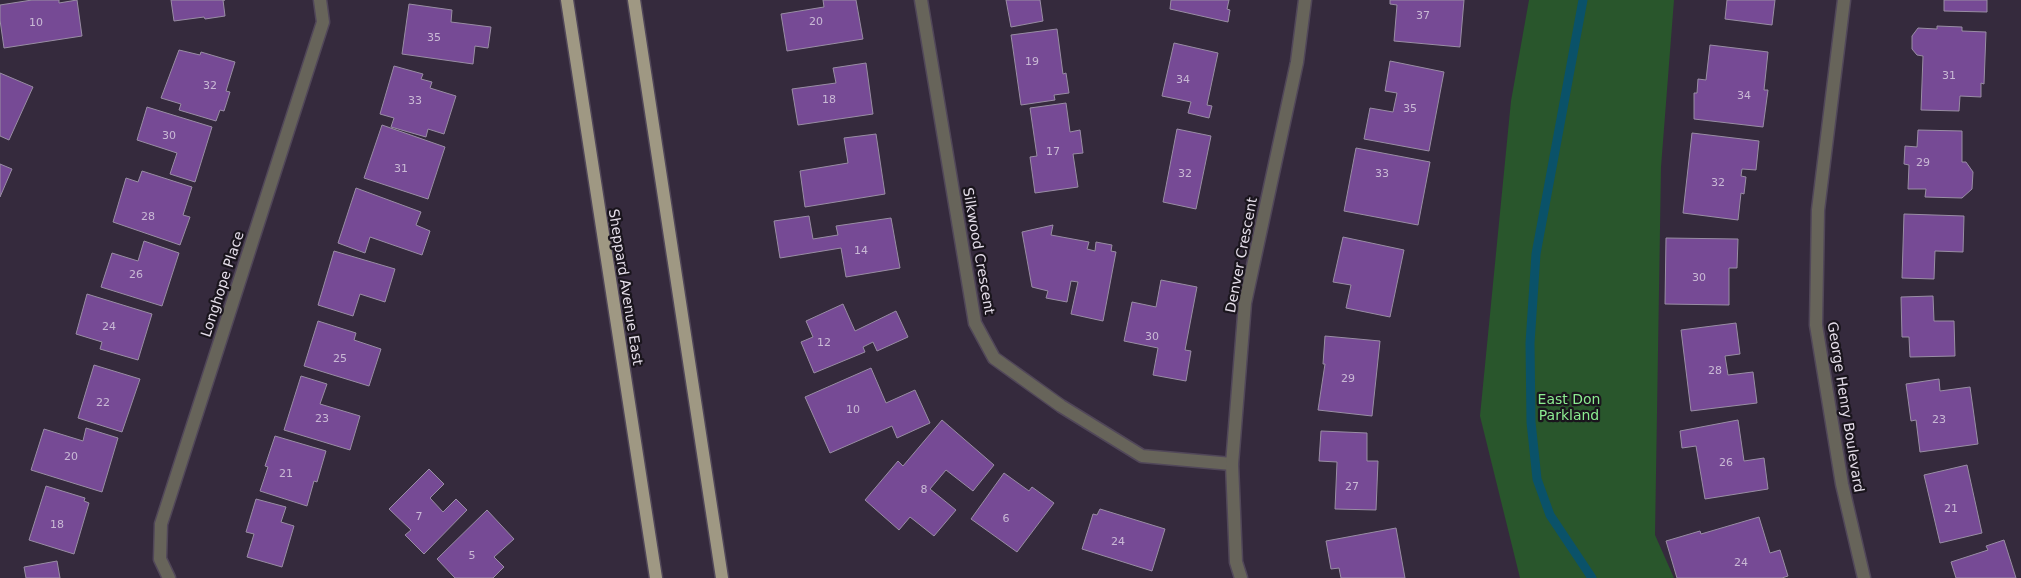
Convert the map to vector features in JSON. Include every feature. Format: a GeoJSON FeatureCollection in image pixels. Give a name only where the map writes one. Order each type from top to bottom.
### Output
{"type":"FeatureCollection","features":[{"type":"Feature","properties":{"kind":"main road","name":"Sheppard Avenue East"},"geometry":{"type":"LineString","coordinates":[[567,0],[656,578]]}},
{"type":"Feature","properties":{"kind":"main road"},"geometry":{"type":"LineString","coordinates":[[634,0],[722,578]]}},
{"type":"Feature","properties":{"kind":"street","name":"Longhope Place"},"geometry":{"type":"LineString","coordinates":[[169,578],[160,559],[160,524],[323,22],[320,0]]}},
{"type":"Feature","properties":{"kind":"street","name":"Silkwood Crescent"},"geometry":{"type":"LineString","coordinates":[[922,0],[975,323],[994,358],[1061,406],[1142,456],[1232,464]]}},
{"type":"Feature","properties":{"kind":"street","name":"Denver Crescent"},"geometry":{"type":"LineString","coordinates":[[1241,578],[1236,562],[1232,464],[1245,303],[1296,62],[1305,0]]}},
{"type":"Feature","properties":{"kind":"street","name":"George Henry Boulevard"},"geometry":{"type":"LineString","coordinates":[[1844,0],[1818,210],[1816,325],[1842,484],[1864,578]]}},
{"type":"Feature","properties":{"kind":"green space","name":"East Don Parkland"},"geometry":{"type":"Polygon","coordinates":[[[1529,0],[1674,0],[1661,167],[1655,535],[1674,578],[1520,578],[1480,416],[1511,101],[1529,0]]]}},
{"type":"Feature","properties":{"kind":"building"},"geometry":{"type":"Polygon","coordinates":[[[32,0],[59,0],[59,3],[77,0],[82,36],[4,48],[0,5],[32,0]]]}},
{"type":"Feature","properties":{"kind":"building"},"geometry":{"type":"Polygon","coordinates":[[[171,0],[223,0],[225,16],[174,21],[171,0]]]}},
{"type":"Feature","properties":{"kind":"building"},"geometry":{"type":"Polygon","coordinates":[[[823,0],[856,0],[863,39],[787,51],[781,14],[824,7],[823,0]]]}},
{"type":"Feature","properties":{"kind":"building"},"geometry":{"type":"Polygon","coordinates":[[[1006,0],[1040,0],[1043,21],[1011,27],[1006,0]]]}},
{"type":"Feature","properties":{"kind":"building"},"geometry":{"type":"Polygon","coordinates":[[[1171,0],[1229,0],[1227,9],[1230,10],[1228,22],[1170,9],[1171,0]]]}},
{"type":"Feature","properties":{"kind":"building"},"geometry":{"type":"Polygon","coordinates":[[[1390,0],[1464,0],[1460,47],[1394,41],[1397,5],[1390,4],[1390,0]]]}},
{"type":"Feature","properties":{"kind":"building"},"geometry":{"type":"Polygon","coordinates":[[[1727,0],[1775,0],[1772,25],[1725,19],[1727,0]]]}},
{"type":"Feature","properties":{"kind":"building"},"geometry":{"type":"Polygon","coordinates":[[[1944,0],[1987,0],[1987,12],[1944,11],[1944,0]]]}},
{"type":"Feature","properties":{"kind":"building"},"geometry":{"type":"Polygon","coordinates":[[[409,4],[452,10],[451,22],[491,27],[488,48],[475,46],[473,64],[402,54],[409,4]]]}},
{"type":"Feature","properties":{"kind":"building"},"geometry":{"type":"Polygon","coordinates":[[[1937,26],[1962,27],[1962,31],[1986,32],[1984,84],[1981,83],[1981,97],[1960,96],[1959,111],[1921,110],[1923,56],[1917,55],[1912,49],[1912,36],[1918,28],[1937,29],[1937,26]]]}},
{"type":"Feature","properties":{"kind":"building"},"geometry":{"type":"Polygon","coordinates":[[[1057,29],[1063,74],[1066,73],[1069,93],[1054,95],[1055,100],[1021,105],[1011,35],[1057,29]]]}},
{"type":"Feature","properties":{"kind":"building"},"geometry":{"type":"Polygon","coordinates":[[[1174,43],[1218,53],[1207,105],[1212,106],[1209,118],[1188,113],[1191,102],[1162,96],[1174,43]]]}},
{"type":"Feature","properties":{"kind":"building"},"geometry":{"type":"Polygon","coordinates":[[[1710,45],[1768,52],[1764,90],[1768,90],[1763,127],[1694,119],[1694,93],[1697,93],[1698,79],[1706,80],[1710,45]]]}},
{"type":"Feature","properties":{"kind":"building"},"geometry":{"type":"Polygon","coordinates":[[[179,50],[200,55],[201,52],[235,62],[226,91],[230,92],[224,111],[220,110],[216,121],[179,110],[181,104],[161,98],[179,50]]]}},
{"type":"Feature","properties":{"kind":"building"},"geometry":{"type":"Polygon","coordinates":[[[1390,61],[1444,72],[1429,151],[1364,139],[1370,108],[1393,112],[1397,93],[1385,91],[1390,61]]]}},
{"type":"Feature","properties":{"kind":"building"},"geometry":{"type":"Polygon","coordinates":[[[866,63],[873,114],[798,125],[792,89],[836,83],[833,68],[866,63]]]}},
{"type":"Feature","properties":{"kind":"building"},"geometry":{"type":"Polygon","coordinates":[[[394,66],[423,74],[421,79],[432,82],[430,88],[456,96],[444,134],[428,129],[426,137],[391,127],[394,118],[380,114],[394,66]]]}},
{"type":"Feature","properties":{"kind":"building"},"geometry":{"type":"Polygon","coordinates":[[[0,73],[33,87],[9,140],[0,136],[0,73]]]}},
{"type":"Feature","properties":{"kind":"building"},"geometry":{"type":"Polygon","coordinates":[[[1066,103],[1070,132],[1080,130],[1083,153],[1073,154],[1078,187],[1035,193],[1030,157],[1037,156],[1030,108],[1066,103]]]}},
{"type":"Feature","properties":{"kind":"building"},"geometry":{"type":"Polygon","coordinates":[[[147,107],[212,127],[195,182],[170,174],[177,153],[137,140],[147,107]]]}},
{"type":"Feature","properties":{"kind":"building"},"geometry":{"type":"Polygon","coordinates":[[[382,125],[445,147],[428,199],[364,178],[382,125]]]}},
{"type":"Feature","properties":{"kind":"building"},"geometry":{"type":"Polygon","coordinates":[[[1177,129],[1211,136],[1196,209],[1163,202],[1177,129]]]}},
{"type":"Feature","properties":{"kind":"building"},"geometry":{"type":"Polygon","coordinates":[[[1918,130],[1962,131],[1962,162],[1966,162],[1973,172],[1972,189],[1962,198],[1925,197],[1926,189],[1908,189],[1909,165],[1904,164],[1905,146],[1917,147],[1918,130]]]}},
{"type":"Feature","properties":{"kind":"building"},"geometry":{"type":"Polygon","coordinates":[[[1692,133],[1759,141],[1756,170],[1742,169],[1741,176],[1746,177],[1744,194],[1741,193],[1738,220],[1683,213],[1692,133]]]}},
{"type":"Feature","properties":{"kind":"building"},"geometry":{"type":"Polygon","coordinates":[[[876,134],[885,194],[805,207],[800,171],[848,163],[844,138],[876,134]]]}},
{"type":"Feature","properties":{"kind":"building"},"geometry":{"type":"Polygon","coordinates":[[[1356,148],[1430,162],[1418,225],[1344,211],[1356,148]]]}},
{"type":"Feature","properties":{"kind":"building"},"geometry":{"type":"Polygon","coordinates":[[[0,164],[12,169],[0,197],[0,164]]]}},
{"type":"Feature","properties":{"kind":"building"},"geometry":{"type":"Polygon","coordinates":[[[142,171],[192,187],[183,215],[190,217],[180,245],[113,222],[126,178],[138,182],[142,171]]]}},
{"type":"Feature","properties":{"kind":"building"},"geometry":{"type":"Polygon","coordinates":[[[356,188],[421,212],[416,225],[430,231],[422,255],[370,237],[365,253],[338,243],[356,188]]]}},
{"type":"Feature","properties":{"kind":"building"},"geometry":{"type":"Polygon","coordinates":[[[1904,214],[1964,216],[1963,252],[1935,251],[1934,279],[1902,278],[1904,214]]]}},
{"type":"Feature","properties":{"kind":"building"},"geometry":{"type":"Polygon","coordinates":[[[809,216],[813,239],[838,235],[836,226],[891,218],[900,268],[846,277],[841,248],[780,258],[774,221],[809,216]]]}},
{"type":"Feature","properties":{"kind":"building"},"geometry":{"type":"Polygon","coordinates":[[[1053,225],[1051,235],[1089,242],[1087,249],[1095,251],[1096,242],[1112,245],[1111,251],[1116,252],[1103,321],[1071,314],[1078,282],[1071,281],[1067,302],[1046,298],[1048,291],[1032,287],[1022,232],[1053,225]]]}},
{"type":"Feature","properties":{"kind":"building"},"geometry":{"type":"Polygon","coordinates":[[[1343,237],[1404,250],[1390,317],[1346,308],[1351,285],[1333,282],[1343,237]]]}},
{"type":"Feature","properties":{"kind":"building"},"geometry":{"type":"Polygon","coordinates":[[[1666,238],[1738,239],[1737,268],[1729,268],[1729,305],[1665,304],[1666,238]]]}},
{"type":"Feature","properties":{"kind":"building"},"geometry":{"type":"Polygon","coordinates":[[[144,241],[179,253],[162,306],[101,287],[112,253],[138,261],[144,241]]]}},
{"type":"Feature","properties":{"kind":"building"},"geometry":{"type":"Polygon","coordinates":[[[334,251],[395,269],[385,302],[360,294],[353,316],[318,305],[334,251]]]}},
{"type":"Feature","properties":{"kind":"building"},"geometry":{"type":"Polygon","coordinates":[[[1161,280],[1197,287],[1185,350],[1191,351],[1186,381],[1153,375],[1158,348],[1124,341],[1132,302],[1156,307],[1161,280]]]}},
{"type":"Feature","properties":{"kind":"building"},"geometry":{"type":"Polygon","coordinates":[[[87,294],[152,314],[138,360],[100,349],[102,342],[76,334],[87,294]]]}},
{"type":"Feature","properties":{"kind":"building"},"geometry":{"type":"Polygon","coordinates":[[[1933,296],[1934,321],[1954,321],[1955,356],[1910,357],[1909,337],[1902,337],[1901,297],[1933,296]]]}},
{"type":"Feature","properties":{"kind":"building"},"geometry":{"type":"Polygon","coordinates":[[[843,304],[855,331],[896,311],[908,337],[877,351],[873,342],[863,347],[865,352],[814,373],[801,342],[813,337],[806,321],[843,304]]]}},
{"type":"Feature","properties":{"kind":"building"},"geometry":{"type":"Polygon","coordinates":[[[318,321],[356,333],[354,340],[381,349],[369,386],[304,366],[318,321]]]}},
{"type":"Feature","properties":{"kind":"building"},"geometry":{"type":"Polygon","coordinates":[[[1736,323],[1740,354],[1725,356],[1728,375],[1753,372],[1757,403],[1691,411],[1681,330],[1736,323]]]}},
{"type":"Feature","properties":{"kind":"building"},"geometry":{"type":"Polygon","coordinates":[[[1325,336],[1380,341],[1372,416],[1318,410],[1325,364],[1323,364],[1325,336]]]}},
{"type":"Feature","properties":{"kind":"building"},"geometry":{"type":"Polygon","coordinates":[[[94,365],[140,379],[122,432],[78,418],[94,365]]]}},
{"type":"Feature","properties":{"kind":"building"},"geometry":{"type":"Polygon","coordinates":[[[871,368],[886,403],[915,390],[930,423],[897,438],[892,426],[830,453],[805,397],[871,368]]]}},
{"type":"Feature","properties":{"kind":"building"},"geometry":{"type":"Polygon","coordinates":[[[301,376],[327,384],[320,404],[360,416],[350,450],[284,430],[301,376]]]}},
{"type":"Feature","properties":{"kind":"building"},"geometry":{"type":"Polygon","coordinates":[[[1939,379],[1940,391],[1970,387],[1978,444],[1920,452],[1916,420],[1911,421],[1906,384],[1939,379]]]}},
{"type":"Feature","properties":{"kind":"building"},"geometry":{"type":"Polygon","coordinates":[[[942,420],[994,465],[973,491],[946,470],[930,489],[956,510],[934,536],[910,517],[899,530],[865,500],[898,461],[903,466],[942,420]]]}},
{"type":"Feature","properties":{"kind":"building"},"geometry":{"type":"Polygon","coordinates":[[[1738,420],[1744,461],[1764,458],[1768,489],[1705,499],[1696,446],[1682,448],[1680,431],[1738,420]]]}},
{"type":"Feature","properties":{"kind":"building"},"geometry":{"type":"Polygon","coordinates":[[[86,428],[118,438],[102,492],[31,470],[44,429],[83,441],[86,428]]]}},
{"type":"Feature","properties":{"kind":"building"},"geometry":{"type":"Polygon","coordinates":[[[1321,431],[1367,433],[1367,461],[1378,461],[1376,510],[1335,509],[1337,462],[1319,461],[1321,431]]]}},
{"type":"Feature","properties":{"kind":"building"},"geometry":{"type":"Polygon","coordinates":[[[275,436],[326,451],[317,482],[314,481],[307,506],[260,491],[268,467],[265,466],[275,436]]]}},
{"type":"Feature","properties":{"kind":"building"},"geometry":{"type":"Polygon","coordinates":[[[1967,465],[1982,533],[1940,543],[1924,475],[1967,465]]]}},
{"type":"Feature","properties":{"kind":"building"},"geometry":{"type":"Polygon","coordinates":[[[429,469],[444,484],[430,498],[443,512],[456,499],[467,510],[424,554],[405,535],[411,530],[389,509],[429,469]]]}},
{"type":"Feature","properties":{"kind":"building"},"geometry":{"type":"Polygon","coordinates":[[[1004,473],[1029,491],[1032,487],[1054,503],[1017,552],[971,519],[1004,473]]]}},
{"type":"Feature","properties":{"kind":"building"},"geometry":{"type":"Polygon","coordinates":[[[46,486],[85,498],[84,501],[89,503],[74,554],[29,540],[46,486]]]}},
{"type":"Feature","properties":{"kind":"building"},"geometry":{"type":"Polygon","coordinates":[[[256,499],[286,507],[281,522],[294,526],[282,567],[247,557],[254,534],[246,532],[256,499]]]}},
{"type":"Feature","properties":{"kind":"building"},"geometry":{"type":"Polygon","coordinates":[[[1100,509],[1165,529],[1152,571],[1082,549],[1093,514],[1097,515],[1100,509]]]}},
{"type":"Feature","properties":{"kind":"building"},"geometry":{"type":"Polygon","coordinates":[[[487,510],[514,539],[494,557],[504,567],[493,578],[455,578],[437,559],[487,510]]]}},
{"type":"Feature","properties":{"kind":"building"},"geometry":{"type":"Polygon","coordinates":[[[1759,517],[1770,553],[1780,550],[1788,576],[1782,578],[1677,578],[1666,541],[1700,531],[1701,534],[1759,517]]]}},
{"type":"Feature","properties":{"kind":"building"},"geometry":{"type":"Polygon","coordinates":[[[1396,528],[1405,578],[1341,578],[1339,568],[1331,569],[1326,541],[1396,528]]]}},
{"type":"Feature","properties":{"kind":"building"},"geometry":{"type":"Polygon","coordinates":[[[2004,540],[2016,578],[1956,578],[1951,562],[1988,550],[1986,546],[2004,540]]]}},
{"type":"Feature","properties":{"kind":"building"},"geometry":{"type":"Polygon","coordinates":[[[57,561],[60,578],[26,578],[24,567],[57,561]]]}},
{"type":"Feature","properties":{"kind":"waterway"},"geometry":{"type":"LineString","coordinates":[[1583,0],[1536,254],[1530,343],[1531,422],[1537,479],[1550,515],[1592,578]]}}]}
